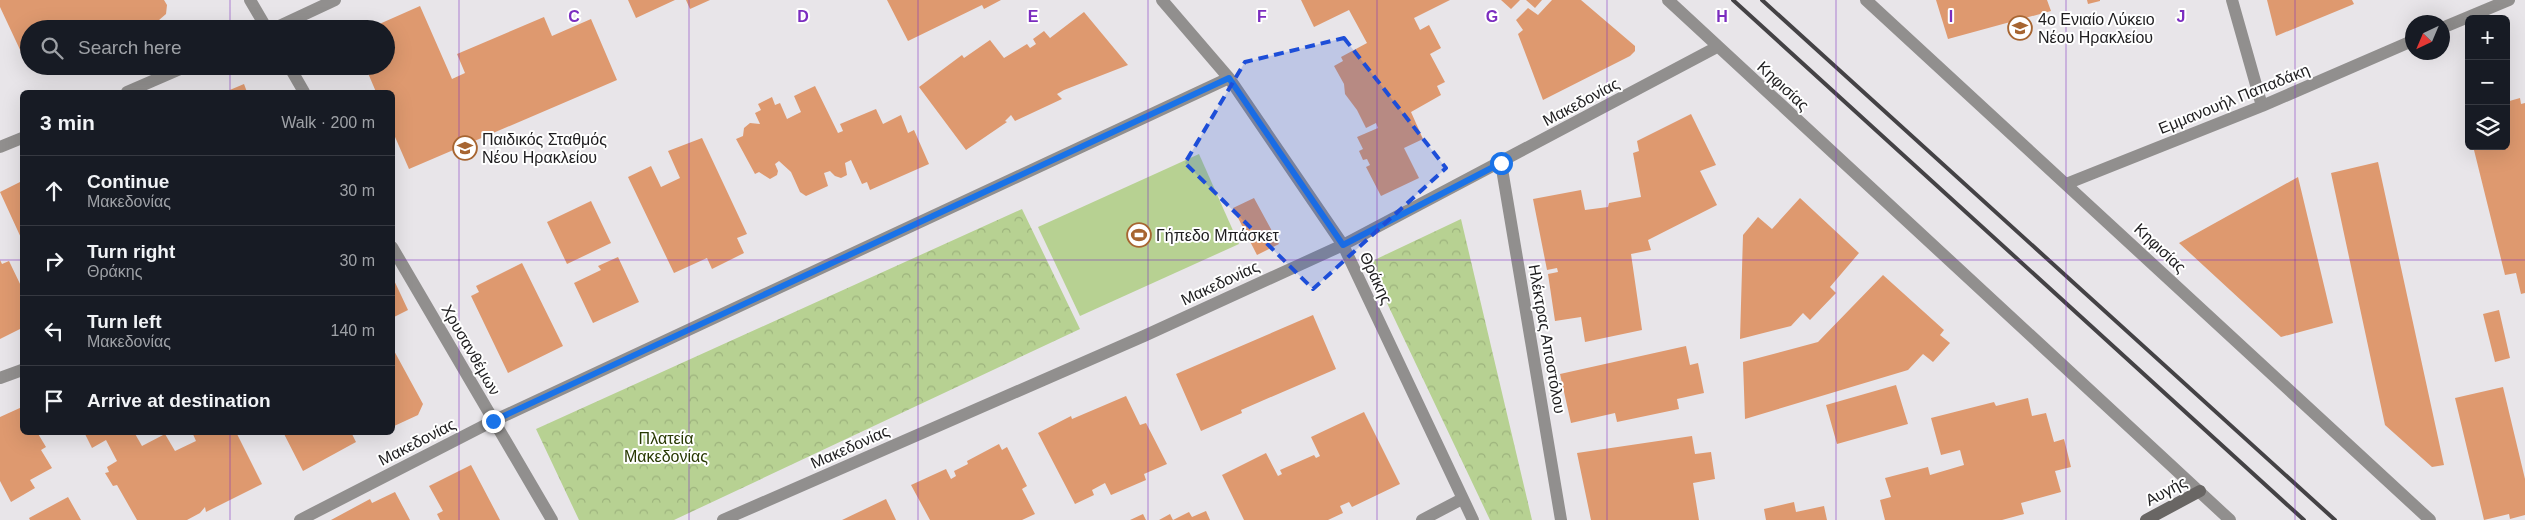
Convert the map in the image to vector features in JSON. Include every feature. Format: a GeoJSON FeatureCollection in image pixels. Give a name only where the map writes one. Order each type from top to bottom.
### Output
{"type":"FeatureCollection","features":[{"type":"Feature","properties":{"kind":"street"},"geometry":{"type":"LineString","coordinates":[[250,0],[262,20]]}},
{"type":"Feature","properties":{"kind":"street"},"geometry":{"type":"LineString","coordinates":[[292,20],[335,0]]}},
{"type":"Feature","properties":{"kind":"street","name":"Θράκης"},"geometry":{"type":"LineString","coordinates":[[1162,0],[1229,78],[1343,245],[1472,520]]}},
{"type":"Feature","properties":{"kind":"street","name":"Κηφισίας"},"geometry":{"type":"LineString","coordinates":[[1668,0],[2230,520]]}},
{"type":"Feature","properties":{"kind":"street","name":"Κηφισίας"},"geometry":{"type":"LineString","coordinates":[[1866,0],[2430,520]]}},
{"type":"Feature","properties":{"kind":"street"},"geometry":{"type":"LineString","coordinates":[[2232,0],[2262,106]]}},
{"type":"Feature","properties":{"kind":"street"},"geometry":{"type":"LineString","coordinates":[[2450,25],[2509,0]]}},
{"type":"Feature","properties":{"kind":"street","name":"Εμμανουήλ Παπαδάκη"},"geometry":{"type":"LineString","coordinates":[[2066,184],[2262,106],[2405,44]]}},
{"type":"Feature","properties":{"kind":"street","name":"Μακεδονίας"},"geometry":{"type":"LineString","coordinates":[[723,520],[1144,336],[1343,245],[1717,47]]}},
{"type":"Feature","properties":{"kind":"street"},"geometry":{"type":"LineString","coordinates":[[132,90],[166,75]]}},
{"type":"Feature","properties":{"kind":"street"},"geometry":{"type":"LineString","coordinates":[[294,75],[303,90]]}},
{"type":"Feature","properties":{"kind":"street","name":"Μακεδονίας"},"geometry":{"type":"LineString","coordinates":[[300,520],[493,421],[1229,78]]}},
{"type":"Feature","properties":{"kind":"street"},"geometry":{"type":"LineString","coordinates":[[0,148],[20,139]]}},
{"type":"Feature","properties":{"kind":"street","name":"Ηλέκτρας Αποστόλου"},"geometry":{"type":"LineString","coordinates":[[1501,163],[1561,520]]}},
{"type":"Feature","properties":{"kind":"street","name":"Χρυσανθέμων"},"geometry":{"type":"LineString","coordinates":[[395,252],[552,520]]}},
{"type":"Feature","properties":{"kind":"street"},"geometry":{"type":"LineString","coordinates":[[0,378],[20,371]]}},
{"type":"Feature","properties":{"kind":"street","name":"Αυγής"},"geometry":{"type":"LineString","coordinates":[[2146,520],[2200,491]]}},
{"type":"Feature","properties":{"kind":"street"},"geometry":{"type":"LineString","coordinates":[[1422,520],[1462,499]]}},
{"type":"Feature","properties":{"kind":"highlighted area"},"geometry":{"type":"Polygon","coordinates":[[[1344,38],[1446,168],[1313,289],[1185,163],[1245,62],[1344,38]]]}},
{"type":"Feature","properties":{"kind":"green space","name":"Γήπεδο Μπάσκετ"},"geometry":{"type":"Polygon","coordinates":[[[1199,154],[1239,244],[1080,316],[1038,227],[1199,154]]]}},
{"type":"Feature","properties":{"kind":"green space","name":"Πλατεία Μακεδονίας"},"geometry":{"type":"Polygon","coordinates":[[[1022,209],[1080,329],[674,520],[579,520],[536,429],[1022,209]]]}},
{"type":"Feature","properties":{"kind":"green space"},"geometry":{"type":"Polygon","coordinates":[[[1461,219],[1532,520],[1490,520],[1368,263],[1461,219]]]}},
{"type":"Feature","properties":{"kind":"building"},"geometry":{"type":"Polygon","coordinates":[[[0,0],[164,0],[167,5],[166,14],[159,20],[20,20],[20,50],[0,7],[0,0]]]}},
{"type":"Feature","properties":{"kind":"building"},"geometry":{"type":"Polygon","coordinates":[[[628,0],[675,0],[636,18],[628,0]]]}},
{"type":"Feature","properties":{"kind":"building"},"geometry":{"type":"Polygon","coordinates":[[[686,0],[710,0],[690,9],[686,0]]]}},
{"type":"Feature","properties":{"kind":"building"},"geometry":{"type":"Polygon","coordinates":[[[887,0],[1001,0],[984,9],[982,5],[908,41],[887,0]]]}},
{"type":"Feature","properties":{"kind":"building"},"geometry":{"type":"Polygon","coordinates":[[[1301,0],[1450,0],[1414,18],[1420,30],[1429,25],[1441,48],[1430,54],[1445,82],[1437,86],[1441,95],[1411,112],[1423,139],[1404,148],[1419,178],[1381,196],[1366,167],[1370,165],[1367,159],[1363,160],[1359,151],[1363,149],[1357,137],[1378,128],[1376,123],[1366,128],[1357,110],[1345,94],[1344,84],[1334,66],[1343,61],[1341,57],[1367,43],[1349,10],[1314,27],[1301,0]]]}},
{"type":"Feature","properties":{"kind":"building"},"geometry":{"type":"Polygon","coordinates":[[[1501,0],[1520,0],[1511,9],[1501,0]]]}},
{"type":"Feature","properties":{"kind":"building"},"geometry":{"type":"Polygon","coordinates":[[[1526,0],[1542,0],[1535,8],[1526,0]]]}},
{"type":"Feature","properties":{"kind":"building"},"geometry":{"type":"Polygon","coordinates":[[[1552,0],[1581,0],[1635,46],[1635,51],[1630,56],[1543,100],[1518,34],[1523,30],[1516,20],[1528,8],[1538,15],[1552,0]]]}},
{"type":"Feature","properties":{"kind":"building"},"geometry":{"type":"Polygon","coordinates":[[[1936,0],[2047,0],[2051,11],[1948,39],[1936,0]]]}},
{"type":"Feature","properties":{"kind":"building"},"geometry":{"type":"Polygon","coordinates":[[[2087,0],[2100,0],[2100,1],[2088,4],[2087,0]]]}},
{"type":"Feature","properties":{"kind":"building"},"geometry":{"type":"Polygon","coordinates":[[[2267,0],[2352,0],[2354,4],[2276,36],[2267,0]]]}},
{"type":"Feature","properties":{"kind":"building"},"geometry":{"type":"Polygon","coordinates":[[[420,6],[452,79],[465,73],[457,54],[544,17],[552,36],[591,19],[617,80],[409,169],[395,137],[395,90],[375,90],[369,75],[395,75],[395,20],[388,20],[420,6]]]}},
{"type":"Feature","properties":{"kind":"building"},"geometry":{"type":"Polygon","coordinates":[[[1084,12],[1128,65],[1064,90],[1057,94],[1062,99],[1015,121],[1011,115],[1005,121],[1007,122],[966,150],[919,87],[962,55],[964,58],[990,40],[1004,58],[1027,44],[1030,48],[1036,44],[1033,39],[1044,31],[1050,38],[1084,12]]]}},
{"type":"Feature","properties":{"kind":"building"},"geometry":{"type":"Polygon","coordinates":[[[244,84],[246,90],[230,90],[244,84]]]}},
{"type":"Feature","properties":{"kind":"building"},"geometry":{"type":"Polygon","coordinates":[[[815,86],[838,133],[843,131],[840,124],[876,109],[883,124],[901,115],[908,133],[914,130],[929,164],[870,190],[867,182],[862,184],[851,160],[845,163],[847,175],[841,178],[835,176],[830,171],[824,173],[828,186],[806,196],[800,192],[791,172],[779,161],[775,164],[778,171],[777,175],[770,179],[759,172],[755,174],[736,139],[743,136],[744,128],[750,123],[760,124],[755,113],[761,110],[758,104],[772,97],[775,105],[780,103],[787,119],[801,112],[794,96],[815,86]]]}},
{"type":"Feature","properties":{"kind":"building"},"geometry":{"type":"Polygon","coordinates":[[[2520,98],[2521,104],[2525,103],[2525,293],[2521,294],[2516,273],[2505,275],[2474,150],[2510,150],[2510,101],[2520,98]]]}},
{"type":"Feature","properties":{"kind":"building"},"geometry":{"type":"Polygon","coordinates":[[[1691,114],[1716,165],[1700,171],[1717,205],[1648,240],[1651,250],[1631,254],[1642,330],[1585,342],[1581,317],[1555,321],[1548,274],[1558,272],[1557,268],[1547,270],[1533,199],[1581,190],[1585,210],[1608,207],[1609,203],[1641,197],[1633,153],[1639,151],[1637,141],[1691,114]]]}},
{"type":"Feature","properties":{"kind":"building"},"geometry":{"type":"Polygon","coordinates":[[[702,138],[747,234],[737,238],[744,253],[712,269],[707,258],[674,273],[628,177],[651,166],[661,187],[680,178],[668,151],[702,138]]]}},
{"type":"Feature","properties":{"kind":"building"},"geometry":{"type":"Polygon","coordinates":[[[2378,162],[2444,465],[2432,467],[2385,425],[2331,173],[2378,162]]]}},
{"type":"Feature","properties":{"kind":"building"},"geometry":{"type":"Polygon","coordinates":[[[2298,177],[2333,323],[2281,337],[2179,243],[2298,177]]]}},
{"type":"Feature","properties":{"kind":"building"},"geometry":{"type":"Polygon","coordinates":[[[20,182],[20,236],[0,192],[20,182]]]}},
{"type":"Feature","properties":{"kind":"building"},"geometry":{"type":"Polygon","coordinates":[[[1254,198],[1279,244],[1257,255],[1233,208],[1254,198]]]}},
{"type":"Feature","properties":{"kind":"building"},"geometry":{"type":"Polygon","coordinates":[[[1800,198],[1859,253],[1830,287],[1836,293],[1810,320],[1803,313],[1791,326],[1740,339],[1743,235],[1758,217],[1772,229],[1800,198]]]}},
{"type":"Feature","properties":{"kind":"building"},"geometry":{"type":"Polygon","coordinates":[[[591,201],[611,243],[567,264],[547,222],[591,201]]]}},
{"type":"Feature","properties":{"kind":"building"},"geometry":{"type":"Polygon","coordinates":[[[618,257],[639,302],[593,323],[574,283],[601,270],[598,266],[618,257]]]}},
{"type":"Feature","properties":{"kind":"building"},"geometry":{"type":"Polygon","coordinates":[[[0,260],[2,264],[9,261],[20,284],[20,329],[0,339],[0,260]]]}},
{"type":"Feature","properties":{"kind":"building"},"geometry":{"type":"Polygon","coordinates":[[[522,263],[563,346],[508,373],[471,296],[479,292],[476,286],[522,263]]]}},
{"type":"Feature","properties":{"kind":"building"},"geometry":{"type":"Polygon","coordinates":[[[1883,275],[1944,330],[1940,335],[1950,343],[1933,362],[1923,354],[1908,370],[1745,419],[1743,362],[1818,342],[1883,275]]]}},
{"type":"Feature","properties":{"kind":"building"},"geometry":{"type":"Polygon","coordinates":[[[395,282],[408,310],[395,316],[395,282]]]}},
{"type":"Feature","properties":{"kind":"building"},"geometry":{"type":"Polygon","coordinates":[[[2499,310],[2510,358],[2495,362],[2483,314],[2499,310]]]}},
{"type":"Feature","properties":{"kind":"building"},"geometry":{"type":"Polygon","coordinates":[[[1313,315],[1336,369],[1241,410],[1242,413],[1201,431],[1176,374],[1313,315]]]}},
{"type":"Feature","properties":{"kind":"building"},"geometry":{"type":"Polygon","coordinates":[[[1686,346],[1690,365],[1698,363],[1704,393],[1677,399],[1679,409],[1617,422],[1615,413],[1571,423],[1560,374],[1686,346]]]}},
{"type":"Feature","properties":{"kind":"building"},"geometry":{"type":"Polygon","coordinates":[[[395,353],[423,404],[418,415],[395,426],[395,353]]]}},
{"type":"Feature","properties":{"kind":"building"},"geometry":{"type":"Polygon","coordinates":[[[1896,385],[1908,424],[1837,444],[1826,405],[1896,385]]]}},
{"type":"Feature","properties":{"kind":"building"},"geometry":{"type":"Polygon","coordinates":[[[2503,387],[2525,479],[2525,515],[2510,519],[2509,514],[2484,520],[2455,398],[2503,387]]]}},
{"type":"Feature","properties":{"kind":"building"},"geometry":{"type":"Polygon","coordinates":[[[1126,396],[1140,425],[1146,423],[1167,464],[1144,474],[1146,480],[1111,495],[1105,483],[1092,490],[1094,495],[1075,504],[1038,433],[1071,416],[1072,419],[1126,396]]]}},
{"type":"Feature","properties":{"kind":"building"},"geometry":{"type":"Polygon","coordinates":[[[2028,398],[2032,416],[2046,413],[2054,442],[2064,439],[2071,467],[2055,471],[2061,492],[2021,503],[2024,514],[2002,520],[1885,520],[1880,500],[1891,497],[1885,478],[1928,467],[1930,475],[1964,465],[1960,450],[1941,455],[1931,418],[1994,402],[1996,406],[2028,398]]]}},
{"type":"Feature","properties":{"kind":"building"},"geometry":{"type":"Polygon","coordinates":[[[20,408],[20,435],[39,435],[46,447],[41,450],[52,468],[30,480],[35,488],[11,502],[0,481],[0,417],[20,408]]]}},
{"type":"Feature","properties":{"kind":"building"},"geometry":{"type":"Polygon","coordinates":[[[1364,412],[1400,484],[1352,507],[1349,502],[1340,506],[1343,513],[1328,520],[1244,520],[1222,475],[1266,453],[1278,476],[1282,474],[1280,470],[1314,455],[1316,458],[1320,456],[1311,437],[1364,412]]]}},
{"type":"Feature","properties":{"kind":"building"},"geometry":{"type":"Polygon","coordinates":[[[86,435],[136,435],[142,446],[166,435],[175,451],[196,441],[193,435],[238,435],[262,484],[206,512],[205,507],[200,513],[187,520],[137,520],[117,485],[113,486],[105,473],[109,472],[107,467],[117,461],[106,440],[92,448],[86,435]]]}},
{"type":"Feature","properties":{"kind":"building"},"geometry":{"type":"Polygon","coordinates":[[[285,435],[352,435],[356,442],[303,471],[285,435]]]}},
{"type":"Feature","properties":{"kind":"building"},"geometry":{"type":"Polygon","coordinates":[[[1692,436],[1695,454],[1711,452],[1715,479],[1693,483],[1699,520],[1591,520],[1577,453],[1692,436]]]}},
{"type":"Feature","properties":{"kind":"building"},"geometry":{"type":"Polygon","coordinates":[[[999,444],[1002,450],[1007,447],[1027,486],[1022,489],[1035,514],[1022,520],[930,520],[911,485],[946,469],[951,479],[956,476],[954,471],[968,464],[967,461],[999,444]]]}},
{"type":"Feature","properties":{"kind":"building"},"geometry":{"type":"Polygon","coordinates":[[[471,465],[500,520],[440,520],[437,514],[443,511],[429,486],[471,465]]]}},
{"type":"Feature","properties":{"kind":"building"},"geometry":{"type":"Polygon","coordinates":[[[395,492],[410,520],[331,520],[370,499],[372,503],[395,492]]]}},
{"type":"Feature","properties":{"kind":"building"},"geometry":{"type":"Polygon","coordinates":[[[68,497],[81,520],[30,520],[29,518],[68,497]]]}},
{"type":"Feature","properties":{"kind":"building"},"geometry":{"type":"Polygon","coordinates":[[[886,499],[896,520],[842,520],[886,499]]]}},
{"type":"Feature","properties":{"kind":"building"},"geometry":{"type":"Polygon","coordinates":[[[1794,502],[1796,512],[1824,506],[1827,520],[1766,520],[1764,509],[1794,502]]]}},
{"type":"Feature","properties":{"kind":"building"},"geometry":{"type":"Polygon","coordinates":[[[1206,511],[1210,520],[1173,520],[1189,512],[1192,517],[1206,511]]]}},
{"type":"Feature","properties":{"kind":"building"},"geometry":{"type":"Polygon","coordinates":[[[1143,514],[1146,520],[1130,520],[1143,514]]]}},
{"type":"Feature","properties":{"kind":"building"},"geometry":{"type":"Polygon","coordinates":[[[1170,514],[1173,520],[1159,520],[1170,514]]]}},
{"type":"Feature","properties":{"kind":"railway"},"geometry":{"type":"LineString","coordinates":[[1733,0],[2304,520]]}},
{"type":"Feature","properties":{"kind":"railway"},"geometry":{"type":"LineString","coordinates":[[1762,0],[2335,520]]}},
{"type":"Feature","properties":{"kind":"place","name":"4ο Ενιαίο Λύκειο Νέου Ηρακλείου"},"geometry":{"type":"Point","coordinates":[2020,28]}},
{"type":"Feature","properties":{"kind":"place","name":"Παιδικός Σταθμός Νέου Ηρακλείου"},"geometry":{"type":"Point","coordinates":[465,148]}},
{"type":"Feature","properties":{"kind":"place","name":"Γήπεδο Μπάσκετ"},"geometry":{"type":"Point","coordinates":[1139,235]}},
{"type":"Feature","properties":{"kind":"route"},"geometry":{"type":"LineString","coordinates":[[493,421],[1229,78],[1343,245],[1501,163]]}}]}
